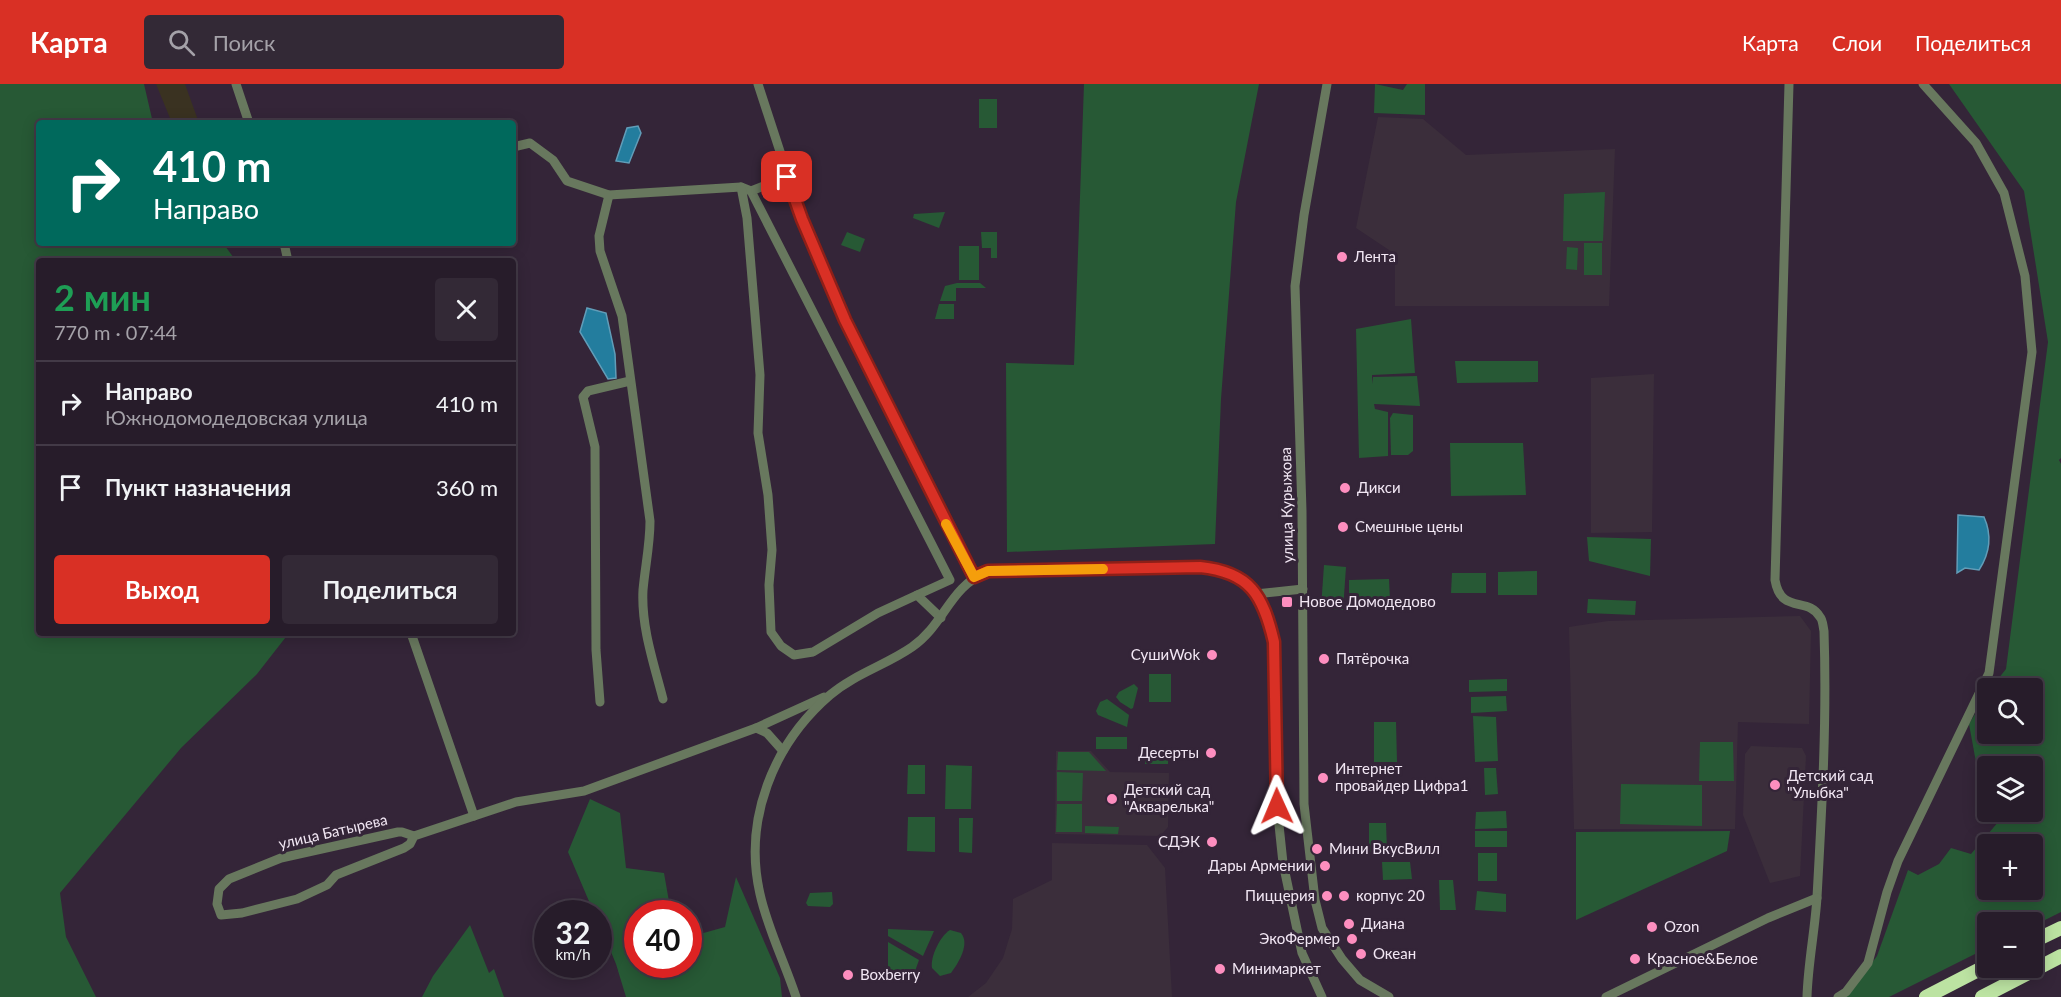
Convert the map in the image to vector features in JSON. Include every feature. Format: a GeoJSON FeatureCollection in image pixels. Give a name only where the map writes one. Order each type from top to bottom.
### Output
{"type":"FeatureCollection","features":[{"type":"Feature","properties":{"kind":"highway"},"geometry":{"type":"LineString","coordinates":[[2043,937],[2061,928]]}},
{"type":"Feature","properties":{"kind":"highway"},"geometry":{"type":"LineString","coordinates":[[1982,997],[2061,956]]}},
{"type":"Feature","properties":{"kind":"highway"},"geometry":{"type":"LineString","coordinates":[[1926,997],[1977,971]]}},
{"type":"Feature","properties":{"kind":"street"},"geometry":{"type":"LineString","coordinates":[[236,84],[248,120]]}},
{"type":"Feature","properties":{"kind":"street"},"geometry":{"type":"LineString","coordinates":[[758,84],[802,219],[845,320],[974,577]]}},
{"type":"Feature","properties":{"kind":"street","name":"улица Курыжова"},"geometry":{"type":"LineString","coordinates":[[1327,84],[1304,215],[1295,286],[1301,465],[1304,804],[1310,865],[1322,928],[1342,959],[1360,980],[1389,997]]}},
{"type":"Feature","properties":{"kind":"street"},"geometry":{"type":"LineString","coordinates":[[1789,84],[1775,580],[1776,590],[1782,599],[1814,610],[1821,617],[1824,631],[1825,735],[1817,898],[1807,997]]}},
{"type":"Feature","properties":{"kind":"street"},"geometry":{"type":"LineString","coordinates":[[1838,997],[1846,992],[1868,963],[1887,892],[1898,861],[1989,673],[2032,352],[2025,276],[2004,193],[1976,143],[1923,84]]}},
{"type":"Feature","properties":{"kind":"street"},"geometry":{"type":"LineString","coordinates":[[516,146],[530,143],[554,160],[567,181],[609,195],[741,187],[751,190],[787,177]]}},
{"type":"Feature","properties":{"kind":"street"},"geometry":{"type":"LineString","coordinates":[[741,187],[747,218],[760,375],[758,433],[768,495],[771,632],[781,646],[794,655],[813,652],[878,613],[950,580],[751,190]]}},
{"type":"Feature","properties":{"kind":"street"},"geometry":{"type":"LineString","coordinates":[[609,195],[599,236],[600,252],[622,316],[650,521],[650,542],[643,592],[644,612],[649,646],[663,699]]}},
{"type":"Feature","properties":{"kind":"street"},"geometry":{"type":"LineString","coordinates":[[600,702],[596,650],[595,447],[583,397],[588,391],[630,381]]}},
{"type":"Feature","properties":{"kind":"street"},"geometry":{"type":"LineString","coordinates":[[796,997],[767,919],[756,875],[756,829],[760,805],[768,780],[783,751],[799,728],[831,694],[911,648],[925,637],[964,585],[974,577],[988,571],[1200,567],[1216,568],[1244,580],[1256,594],[1269,624],[1274,642],[1277,806],[1282,863],[1302,953],[1322,997]]}},
{"type":"Feature","properties":{"kind":"street"},"geometry":{"type":"LineString","coordinates":[[1256,594],[1303,589]]}},
{"type":"Feature","properties":{"kind":"street"},"geometry":{"type":"LineString","coordinates":[[917,595],[941,618]]}},
{"type":"Feature","properties":{"kind":"street"},"geometry":{"type":"LineString","coordinates":[[412,636],[474,816]]}},
{"type":"Feature","properties":{"kind":"street","name":"улица Батырева"},"geometry":{"type":"LineString","coordinates":[[414,836],[410,844],[404,848],[336,875],[327,885],[297,899],[242,913],[221,915],[218,904],[219,889],[229,879],[256,867],[297,853],[323,850],[398,832],[414,836],[516,802],[584,791],[756,728],[831,694]]}},
{"type":"Feature","properties":{"kind":"street"},"geometry":{"type":"LineString","coordinates":[[756,728],[767,733],[783,751]]}},
{"type":"Feature","properties":{"kind":"street"},"geometry":{"type":"LineString","coordinates":[[1606,997],[1768,918],[1817,898]]}},
{"type":"Feature","properties":{"kind":"shaded area"},"geometry":{"type":"Polygon","coordinates":[[[156,84],[185,84],[198,120],[171,120],[156,84]]]}},
{"type":"Feature","properties":{"kind":"shaded area"},"geometry":{"type":"Polygon","coordinates":[[[1378,117],[1423,119],[1466,155],[1615,149],[1609,306],[1395,306],[1395,254],[1356,228],[1378,117]]]}},
{"type":"Feature","properties":{"kind":"shaded area"},"geometry":{"type":"Polygon","coordinates":[[[1654,374],[1652,532],[1591,533],[1591,378],[1654,374]]]}},
{"type":"Feature","properties":{"kind":"shaded area"},"geometry":{"type":"Polygon","coordinates":[[[1800,616],[1811,631],[1809,724],[1738,722],[1735,829],[1574,829],[1569,627],[1608,621],[1800,616]]]}},
{"type":"Feature","properties":{"kind":"shaded area","name":"Детский сад \"Улыбка\""},"geometry":{"type":"Polygon","coordinates":[[[1751,746],[1802,748],[1806,756],[1800,876],[1770,883],[1743,815],[1745,754],[1751,746]]]}},
{"type":"Feature","properties":{"kind":"shaded area","name":"Детский сад \"Акварелька\""},"geometry":{"type":"Polygon","coordinates":[[[1056,751],[1091,751],[1110,772],[1169,773],[1168,827],[1160,836],[1055,834],[1056,751]]]}},
{"type":"Feature","properties":{"kind":"shaded area"},"geometry":{"type":"Polygon","coordinates":[[[1052,843],[1147,845],[1165,868],[1172,997],[968,997],[986,983],[1003,958],[1012,929],[1013,899],[1052,880],[1052,843]]]}},
{"type":"Feature","properties":{"kind":"green space"},"geometry":{"type":"Polygon","coordinates":[[[0,84],[144,84],[152,120],[36,120],[36,246],[225,246],[234,258],[36,258],[36,636],[287,636],[257,674],[181,748],[60,893],[66,937],[96,997],[0,997],[0,84]]]}},
{"type":"Feature","properties":{"kind":"green space"},"geometry":{"type":"Polygon","coordinates":[[[1084,84],[1259,84],[1236,202],[1221,399],[1215,544],[1007,552],[1006,363],[1074,365],[1084,84]]]}},
{"type":"Feature","properties":{"kind":"green space"},"geometry":{"type":"Polygon","coordinates":[[[1375,84],[1403,90],[1407,84],[1425,84],[1425,115],[1374,113],[1375,84]]]}},
{"type":"Feature","properties":{"kind":"green space"},"geometry":{"type":"Polygon","coordinates":[[[1949,84],[2061,84],[2061,458],[2059,460],[2061,464],[2061,912],[2043,921],[2043,912],[1977,912],[1977,953],[1889,997],[1843,997],[1849,993],[1877,956],[1908,870],[1918,875],[1939,864],[1951,848],[1971,854],[1977,847],[1977,900],[2043,900],[2043,834],[1988,834],[1998,822],[2043,822],[2043,756],[1977,756],[1977,768],[1969,724],[1977,711],[1977,744],[2043,744],[2043,678],[1999,678],[2006,669],[2048,342],[2024,191],[1949,84]]]}},
{"type":"Feature","properties":{"kind":"green space"},"geometry":{"type":"Polygon","coordinates":[[[979,99],[997,99],[997,128],[979,128],[979,99]]]}},
{"type":"Feature","properties":{"kind":"green space"},"geometry":{"type":"Polygon","coordinates":[[[1605,192],[1603,241],[1563,241],[1564,194],[1605,192]]]}},
{"type":"Feature","properties":{"kind":"green space"},"geometry":{"type":"Polygon","coordinates":[[[945,212],[939,228],[913,218],[914,214],[945,212]]]}},
{"type":"Feature","properties":{"kind":"green space"},"geometry":{"type":"Polygon","coordinates":[[[847,232],[865,239],[860,252],[841,245],[847,232]]]}},
{"type":"Feature","properties":{"kind":"green space"},"geometry":{"type":"Polygon","coordinates":[[[981,232],[997,232],[997,258],[991,258],[991,248],[982,248],[981,232]]]}},
{"type":"Feature","properties":{"kind":"green space"},"geometry":{"type":"Polygon","coordinates":[[[1584,243],[1602,243],[1602,275],[1584,275],[1584,243]]]}},
{"type":"Feature","properties":{"kind":"green space"},"geometry":{"type":"Polygon","coordinates":[[[959,246],[979,246],[979,280],[959,280],[959,246]]]}},
{"type":"Feature","properties":{"kind":"green space"},"geometry":{"type":"Polygon","coordinates":[[[1567,247],[1578,248],[1577,270],[1566,269],[1567,247]]]}},
{"type":"Feature","properties":{"kind":"green space"},"geometry":{"type":"Polygon","coordinates":[[[957,283],[980,283],[986,288],[956,288],[956,301],[940,301],[945,286],[957,283]]]}},
{"type":"Feature","properties":{"kind":"green space"},"geometry":{"type":"Polygon","coordinates":[[[939,304],[954,304],[954,319],[935,319],[939,304]]]}},
{"type":"Feature","properties":{"kind":"green space"},"geometry":{"type":"Polygon","coordinates":[[[1411,319],[1415,373],[1372,375],[1372,384],[1373,377],[1417,376],[1420,406],[1374,404],[1375,409],[1388,412],[1388,456],[1359,458],[1356,329],[1411,319]]]}},
{"type":"Feature","properties":{"kind":"green space"},"geometry":{"type":"Polygon","coordinates":[[[1455,361],[1538,361],[1538,382],[1457,383],[1455,361]]]}},
{"type":"Feature","properties":{"kind":"green space"},"geometry":{"type":"Polygon","coordinates":[[[1393,413],[1413,415],[1413,451],[1408,455],[1391,455],[1390,418],[1393,413]]]}},
{"type":"Feature","properties":{"kind":"green space"},"geometry":{"type":"Polygon","coordinates":[[[1450,443],[1523,443],[1526,495],[1451,496],[1450,443]]]}},
{"type":"Feature","properties":{"kind":"green space"},"geometry":{"type":"Polygon","coordinates":[[[1587,537],[1651,539],[1650,576],[1589,561],[1587,537]]]}},
{"type":"Feature","properties":{"kind":"green space"},"geometry":{"type":"Polygon","coordinates":[[[1324,565],[1346,567],[1343,610],[1321,608],[1324,565]]]}},
{"type":"Feature","properties":{"kind":"green space"},"geometry":{"type":"Polygon","coordinates":[[[1537,571],[1537,595],[1498,595],[1498,572],[1537,571]]]}},
{"type":"Feature","properties":{"kind":"green space"},"geometry":{"type":"Polygon","coordinates":[[[1452,573],[1486,573],[1486,593],[1451,593],[1452,573]]]}},
{"type":"Feature","properties":{"kind":"green space"},"geometry":{"type":"Polygon","coordinates":[[[1389,579],[1390,600],[1349,600],[1349,580],[1389,579]]]}},
{"type":"Feature","properties":{"kind":"green space"},"geometry":{"type":"Polygon","coordinates":[[[1588,599],[1636,601],[1635,615],[1587,613],[1588,599]]]}},
{"type":"Feature","properties":{"kind":"green space"},"geometry":{"type":"Polygon","coordinates":[[[1149,674],[1171,674],[1171,702],[1149,702],[1149,674]]]}},
{"type":"Feature","properties":{"kind":"green space"},"geometry":{"type":"Polygon","coordinates":[[[1507,679],[1507,691],[1469,692],[1469,680],[1507,679]]]}},
{"type":"Feature","properties":{"kind":"green space"},"geometry":{"type":"Polygon","coordinates":[[[1134,684],[1138,688],[1131,709],[1116,697],[1119,692],[1134,684]]]}},
{"type":"Feature","properties":{"kind":"green space"},"geometry":{"type":"Polygon","coordinates":[[[1506,696],[1507,711],[1471,713],[1471,697],[1506,696]]]}},
{"type":"Feature","properties":{"kind":"green space"},"geometry":{"type":"Polygon","coordinates":[[[1107,699],[1129,715],[1127,727],[1098,715],[1096,711],[1100,702],[1107,699]]]}},
{"type":"Feature","properties":{"kind":"green space"},"geometry":{"type":"Polygon","coordinates":[[[1473,716],[1496,717],[1498,761],[1475,762],[1473,716]]]}},
{"type":"Feature","properties":{"kind":"green space"},"geometry":{"type":"Polygon","coordinates":[[[1374,722],[1396,722],[1397,762],[1374,762],[1374,722]]]}},
{"type":"Feature","properties":{"kind":"green space"},"geometry":{"type":"Polygon","coordinates":[[[1096,737],[1127,737],[1127,749],[1096,749],[1096,737]]]}},
{"type":"Feature","properties":{"kind":"green space"},"geometry":{"type":"Polygon","coordinates":[[[1700,742],[1733,742],[1734,781],[1699,781],[1700,742]]]}},
{"type":"Feature","properties":{"kind":"green space"},"geometry":{"type":"Polygon","coordinates":[[[1058,752],[1089,752],[1106,771],[1057,770],[1058,752]]]}},
{"type":"Feature","properties":{"kind":"green space"},"geometry":{"type":"Polygon","coordinates":[[[1145,752],[1168,752],[1168,764],[1145,764],[1145,752]]]}},
{"type":"Feature","properties":{"kind":"green space"},"geometry":{"type":"Polygon","coordinates":[[[908,765],[925,765],[925,794],[907,794],[908,765]]]}},
{"type":"Feature","properties":{"kind":"green space"},"geometry":{"type":"Polygon","coordinates":[[[946,765],[972,766],[971,809],[945,809],[946,765]]]}},
{"type":"Feature","properties":{"kind":"green space"},"geometry":{"type":"Polygon","coordinates":[[[1484,768],[1496,768],[1498,794],[1485,795],[1484,768]]]}},
{"type":"Feature","properties":{"kind":"green space"},"geometry":{"type":"Polygon","coordinates":[[[1057,772],[1083,773],[1082,801],[1057,801],[1057,772]]]}},
{"type":"Feature","properties":{"kind":"green space"},"geometry":{"type":"Polygon","coordinates":[[[1621,784],[1702,785],[1702,826],[1620,824],[1621,784]]]}},
{"type":"Feature","properties":{"kind":"green space"},"geometry":{"type":"Polygon","coordinates":[[[590,799],[620,813],[626,868],[664,873],[669,900],[624,900],[624,978],[702,978],[702,933],[725,927],[736,877],[780,978],[782,997],[626,997],[612,954],[612,900],[588,900],[568,852],[590,799]]]}},
{"type":"Feature","properties":{"kind":"green space"},"geometry":{"type":"Polygon","coordinates":[[[1057,804],[1082,804],[1082,832],[1056,832],[1057,804]]]}},
{"type":"Feature","properties":{"kind":"green space"},"geometry":{"type":"Polygon","coordinates":[[[1506,811],[1507,828],[1475,829],[1476,812],[1506,811]]]}},
{"type":"Feature","properties":{"kind":"green space"},"geometry":{"type":"Polygon","coordinates":[[[908,817],[935,817],[935,852],[907,851],[908,817]]]}},
{"type":"Feature","properties":{"kind":"green space"},"geometry":{"type":"Polygon","coordinates":[[[959,818],[973,818],[972,853],[959,852],[959,818]]]}},
{"type":"Feature","properties":{"kind":"green space"},"geometry":{"type":"Polygon","coordinates":[[[1369,823],[1386,823],[1387,851],[1369,852],[1369,823]]]}},
{"type":"Feature","properties":{"kind":"green space"},"geometry":{"type":"Polygon","coordinates":[[[1085,826],[1119,827],[1118,834],[1085,833],[1085,826]]]}},
{"type":"Feature","properties":{"kind":"green space"},"geometry":{"type":"Polygon","coordinates":[[[1475,831],[1507,831],[1507,847],[1475,847],[1475,831]]]}},
{"type":"Feature","properties":{"kind":"green space"},"geometry":{"type":"Polygon","coordinates":[[[1730,831],[1727,851],[1576,920],[1576,832],[1730,831]]]}},
{"type":"Feature","properties":{"kind":"green space"},"geometry":{"type":"Polygon","coordinates":[[[1478,853],[1497,853],[1497,881],[1478,881],[1478,853]]]}},
{"type":"Feature","properties":{"kind":"green space"},"geometry":{"type":"Polygon","coordinates":[[[1382,862],[1410,862],[1412,879],[1383,880],[1382,862]]]}},
{"type":"Feature","properties":{"kind":"green space"},"geometry":{"type":"Polygon","coordinates":[[[1439,880],[1453,880],[1456,910],[1440,910],[1439,880]]]}},
{"type":"Feature","properties":{"kind":"green space"},"geometry":{"type":"Polygon","coordinates":[[[1477,891],[1506,894],[1506,912],[1475,910],[1477,891]]]}},
{"type":"Feature","properties":{"kind":"green space"},"geometry":{"type":"Polygon","coordinates":[[[832,892],[833,904],[830,907],[808,906],[806,903],[810,893],[832,892]]]}},
{"type":"Feature","properties":{"kind":"green space"},"geometry":{"type":"Polygon","coordinates":[[[470,925],[489,973],[494,969],[504,997],[422,997],[433,976],[470,925]]]}},
{"type":"Feature","properties":{"kind":"green space"},"geometry":{"type":"Polygon","coordinates":[[[888,929],[934,931],[923,956],[888,936],[888,929]]]}},
{"type":"Feature","properties":{"kind":"green space"},"geometry":{"type":"Polygon","coordinates":[[[950,930],[961,933],[964,948],[951,973],[940,976],[932,968],[934,953],[939,942],[950,930]]]}},
{"type":"Feature","properties":{"kind":"green space"},"geometry":{"type":"Polygon","coordinates":[[[888,942],[919,960],[913,977],[888,977],[888,942]]]}},
{"type":"Feature","properties":{"kind":"water"},"geometry":{"type":"Polygon","coordinates":[[[638,126],[641,133],[629,163],[616,161],[627,128],[638,126]]]}},
{"type":"Feature","properties":{"kind":"water"},"geometry":{"type":"Polygon","coordinates":[[[587,308],[606,313],[615,354],[616,378],[608,379],[580,332],[587,308]]]}},
{"type":"Feature","properties":{"kind":"water"},"geometry":{"type":"Polygon","coordinates":[[[1958,515],[1984,517],[1989,544],[1986,557],[1979,570],[1965,568],[1957,573],[1958,515]]]}},
{"type":"Feature","properties":{"kind":"slow traffic"},"geometry":{"type":"LineString","coordinates":[[946,524],[974,577],[988,571],[1103,569]]}},
{"type":"Feature","properties":{"kind":"place","name":"Лента"},"geometry":{"type":"Point","coordinates":[1342,257]}},
{"type":"Feature","properties":{"kind":"place","name":"Дикси"},"geometry":{"type":"Point","coordinates":[1345,488]}},
{"type":"Feature","properties":{"kind":"place","name":"Смешные цены"},"geometry":{"type":"Point","coordinates":[1343,527]}},
{"type":"Feature","properties":{"kind":"place","name":"Новое Домодедово"},"geometry":{"type":"Point","coordinates":[1287,602]}},
{"type":"Feature","properties":{"kind":"place","name":"СушиWok"},"geometry":{"type":"Point","coordinates":[1212,655]}},
{"type":"Feature","properties":{"kind":"place","name":"Пятёрочка"},"geometry":{"type":"Point","coordinates":[1324,659]}},
{"type":"Feature","properties":{"kind":"place","name":"Десерты"},"geometry":{"type":"Point","coordinates":[1211,753]}},
{"type":"Feature","properties":{"kind":"place","name":"Интернет провайдер Цифра1"},"geometry":{"type":"Point","coordinates":[1323,778]}},
{"type":"Feature","properties":{"kind":"place","name":"Детский сад \"Улыбка\""},"geometry":{"type":"Point","coordinates":[1775,785]}},
{"type":"Feature","properties":{"kind":"place","name":"Детский сад \"Акварелька\""},"geometry":{"type":"Point","coordinates":[1112,799]}},
{"type":"Feature","properties":{"kind":"place","name":"СДЭК"},"geometry":{"type":"Point","coordinates":[1212,842]}},
{"type":"Feature","properties":{"kind":"place","name":"Мини ВкусВилл"},"geometry":{"type":"Point","coordinates":[1317,849]}},
{"type":"Feature","properties":{"kind":"place","name":"Дары Армении"},"geometry":{"type":"Point","coordinates":[1325,866]}},
{"type":"Feature","properties":{"kind":"place","name":"Пиццерия"},"geometry":{"type":"Point","coordinates":[1327,896]}},
{"type":"Feature","properties":{"kind":"place","name":"корпус 20"},"geometry":{"type":"Point","coordinates":[1344,896]}},
{"type":"Feature","properties":{"kind":"place","name":"Диана"},"geometry":{"type":"Point","coordinates":[1349,924]}},
{"type":"Feature","properties":{"kind":"place","name":"Ozon"},"geometry":{"type":"Point","coordinates":[1652,927]}},
{"type":"Feature","properties":{"kind":"place","name":"ЭкоФермер"},"geometry":{"type":"Point","coordinates":[1352,939]}},
{"type":"Feature","properties":{"kind":"place","name":"Океан"},"geometry":{"type":"Point","coordinates":[1361,954]}},
{"type":"Feature","properties":{"kind":"place","name":"Красное&Белое"},"geometry":{"type":"Point","coordinates":[1635,959]}},
{"type":"Feature","properties":{"kind":"place","name":"Минимаркет"},"geometry":{"type":"Point","coordinates":[1220,969]}},
{"type":"Feature","properties":{"kind":"place","name":"Boxberry"},"geometry":{"type":"Point","coordinates":[848,975]}},
{"type":"Feature","properties":{"kind":"route"},"geometry":{"type":"LineString","coordinates":[[787,177],[802,219],[845,320],[974,577],[988,571],[1200,567],[1216,568],[1231,573],[1244,580],[1256,594],[1264,609],[1274,642],[1277,806]]}}]}
